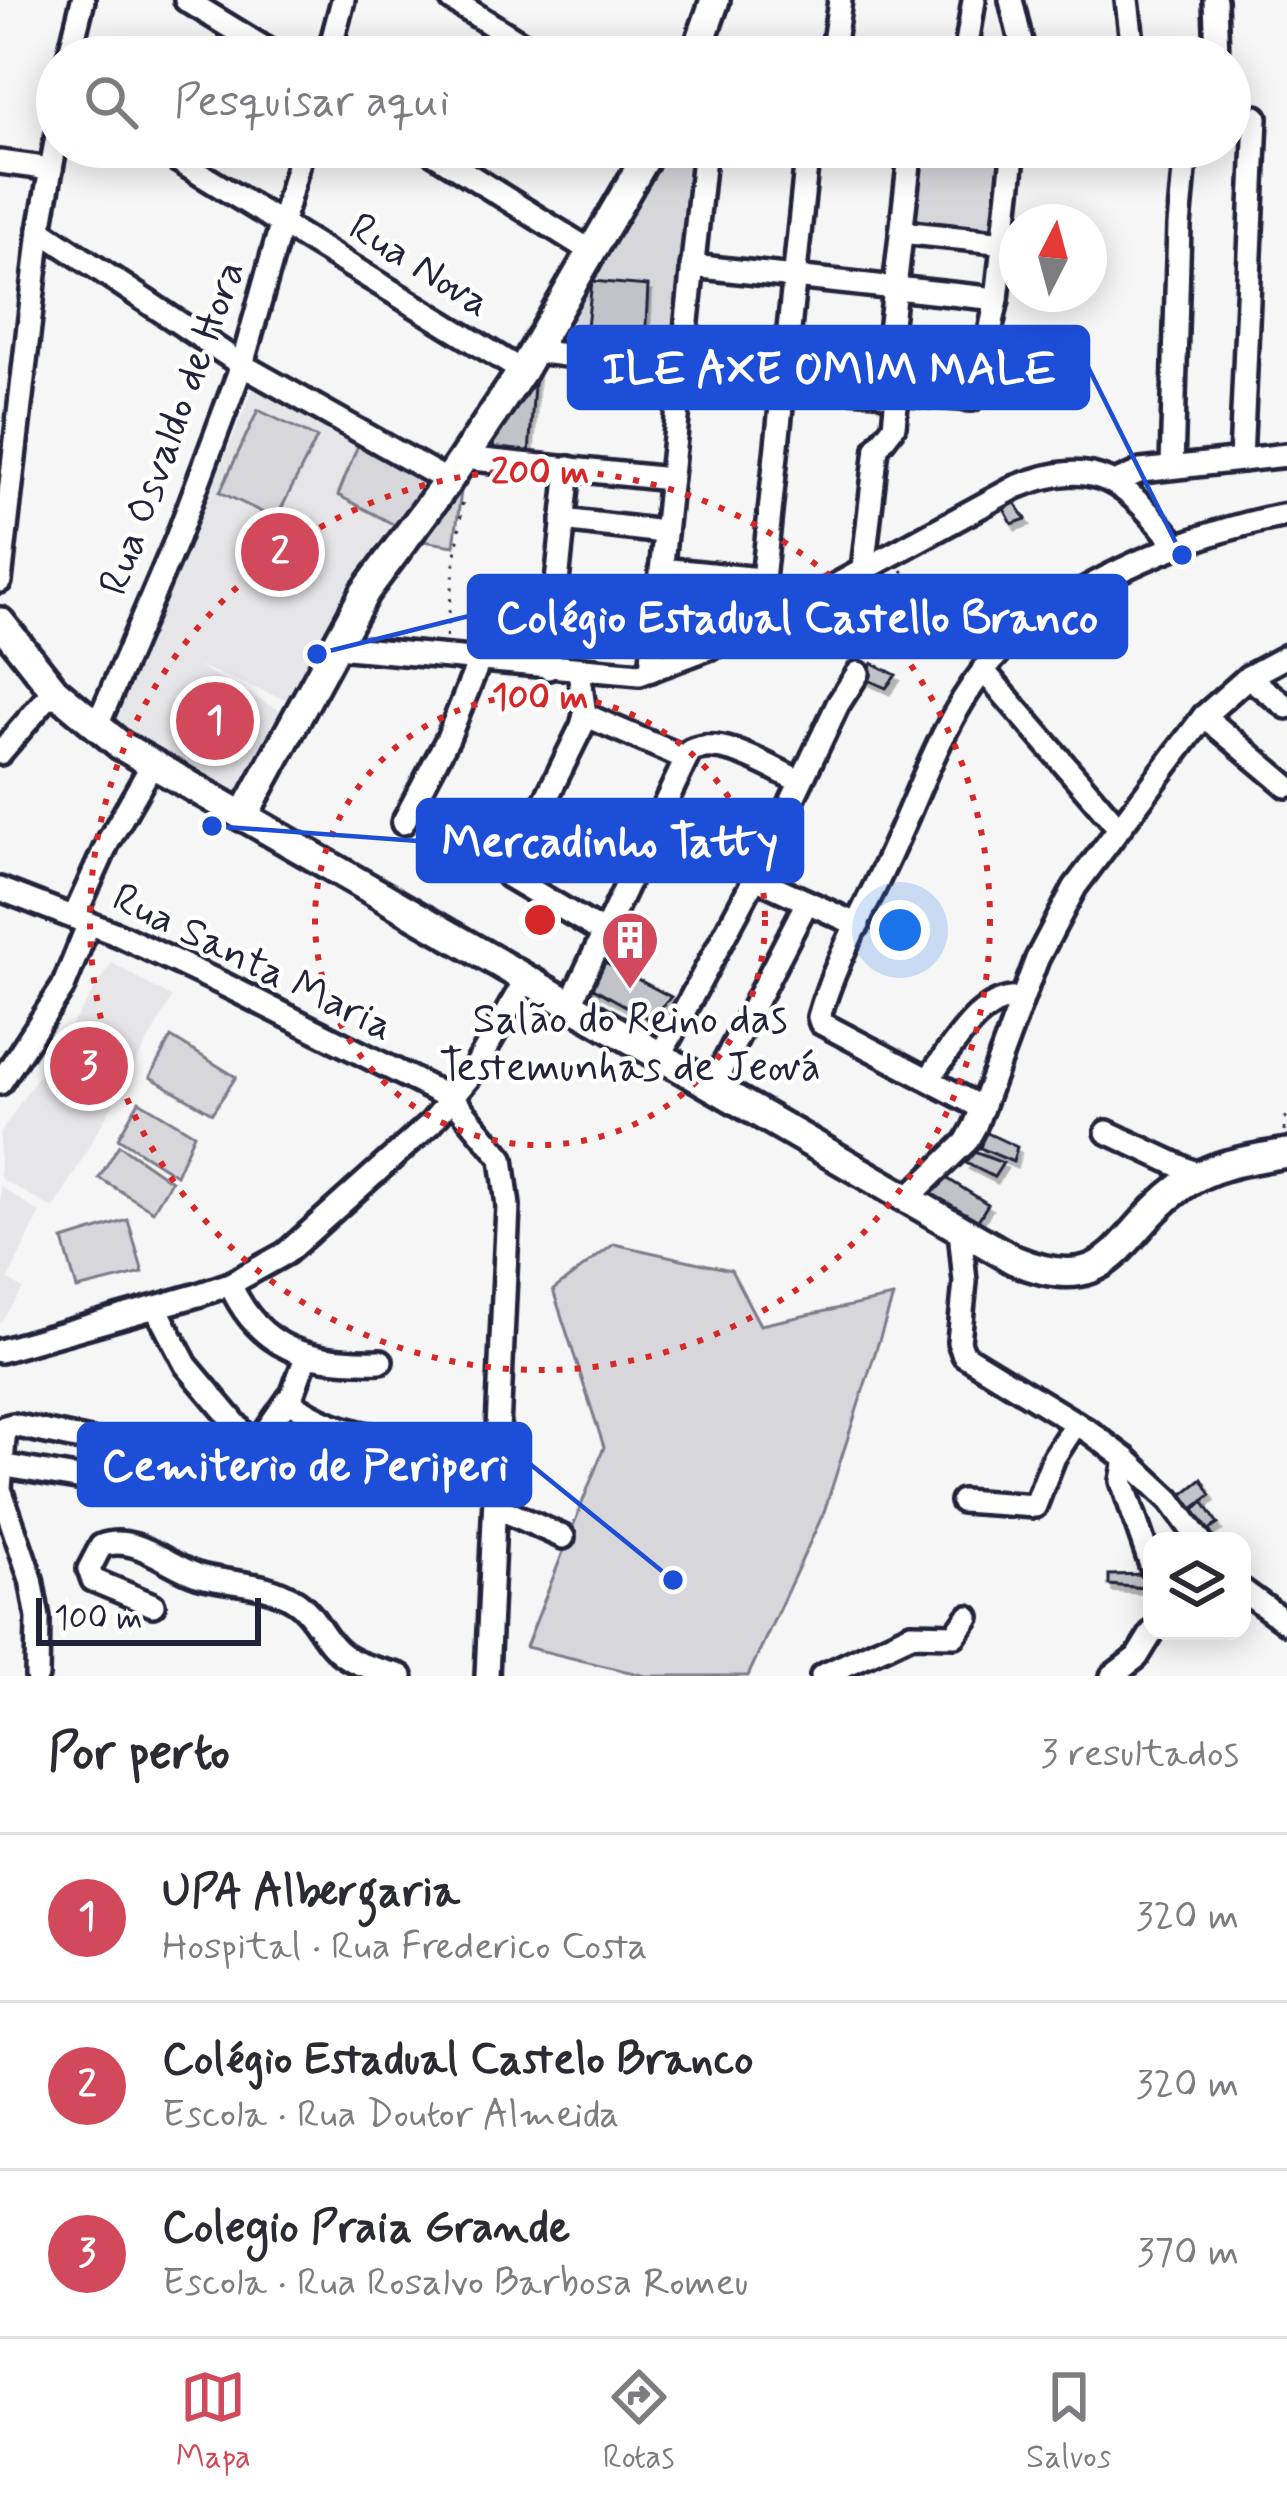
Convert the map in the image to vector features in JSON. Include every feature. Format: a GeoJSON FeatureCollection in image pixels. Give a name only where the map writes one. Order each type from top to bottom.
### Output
{"type":"FeatureCollection","features":[{"type":"Feature","properties":{"kind":"main road"},"geometry":{"type":"LineString","coordinates":[[702,36],[715,0]]}},
{"type":"Feature","properties":{"kind":"main road"},"geometry":{"type":"LineString","coordinates":[[243,817],[365,592],[460,466],[528,361],[639,168]]}},
{"type":"Feature","properties":{"kind":"main road"},"geometry":{"type":"LineString","coordinates":[[0,622],[54,690],[96,728],[152,765],[568,1007],[1029,1266],[1081,1272],[1108,1260],[1170,1196],[1198,1175],[1286,1143]]}},
{"type":"Feature","properties":{"kind":"street"},"geometry":{"type":"LineString","coordinates":[[74,36],[83,0]]}},
{"type":"Feature","properties":{"kind":"street"},"geometry":{"type":"LineString","coordinates":[[186,0],[245,36]]}},
{"type":"Feature","properties":{"kind":"street"},"geometry":{"type":"LineString","coordinates":[[334,36],[343,0]]}},
{"type":"Feature","properties":{"kind":"street"},"geometry":{"type":"LineString","coordinates":[[452,0],[509,36]]}},
{"type":"Feature","properties":{"kind":"street"},"geometry":{"type":"LineString","coordinates":[[835,36],[840,0]]}},
{"type":"Feature","properties":{"kind":"street"},"geometry":{"type":"LineString","coordinates":[[968,36],[974,0]]}},
{"type":"Feature","properties":{"kind":"street"},"geometry":{"type":"LineString","coordinates":[[1011,0],[1018,36]]}},
{"type":"Feature","properties":{"kind":"street"},"geometry":{"type":"LineString","coordinates":[[1126,0],[1131,36]]}},
{"type":"Feature","properties":{"kind":"street"},"geometry":{"type":"LineString","coordinates":[[1215,0],[1216,36]]}},
{"type":"Feature","properties":{"kind":"street"},"geometry":{"type":"LineString","coordinates":[[1241,460],[1256,117]]}},
{"type":"Feature","properties":{"kind":"street"},"geometry":{"type":"LineString","coordinates":[[0,162],[36,167]]}},
{"type":"Feature","properties":{"kind":"street"},"geometry":{"type":"LineString","coordinates":[[0,581],[51,169],[44,168]]}},
{"type":"Feature","properties":{"kind":"street","name":"Rua Nova"},"geometry":{"type":"LineString","coordinates":[[191,168],[528,361]]}},
{"type":"Feature","properties":{"kind":"street","name":"Rua Osvaldo de Hora"},"geometry":{"type":"LineString","coordinates":[[96,728],[176,541],[242,364],[298,168]]}},
{"type":"Feature","properties":{"kind":"street"},"geometry":{"type":"LineString","coordinates":[[458,168],[589,250]]}},
{"type":"Feature","properties":{"kind":"street"},"geometry":{"type":"LineString","coordinates":[[651,670],[703,168]]}},
{"type":"Feature","properties":{"kind":"street"},"geometry":{"type":"LineString","coordinates":[[758,628],[805,168]]}},
{"type":"Feature","properties":{"kind":"street"},"geometry":{"type":"LineString","coordinates":[[863,570],[877,448],[894,426],[890,394],[895,287],[909,168]]}},
{"type":"Feature","properties":{"kind":"street"},"geometry":{"type":"LineString","coordinates":[[1009,204],[1012,168]]}},
{"type":"Feature","properties":{"kind":"street"},"geometry":{"type":"LineString","coordinates":[[1172,467],[1184,168]]}},
{"type":"Feature","properties":{"kind":"street"},"geometry":{"type":"LineString","coordinates":[[40,230],[242,364],[460,466],[569,468],[670,479]]}},
{"type":"Feature","properties":{"kind":"street"},"geometry":{"type":"LineString","coordinates":[[902,232],[999,242]]}},
{"type":"Feature","properties":{"kind":"street"},"geometry":{"type":"LineString","coordinates":[[692,266],[997,299]]}},
{"type":"Feature","properties":{"kind":"street"},"geometry":{"type":"LineString","coordinates":[[528,361],[965,400],[976,394],[999,285]]}},
{"type":"Feature","properties":{"kind":"street"},"geometry":{"type":"LineString","coordinates":[[1117,482],[1134,473],[1287,455]]}},
{"type":"Feature","properties":{"kind":"street"},"geometry":{"type":"LineString","coordinates":[[548,668],[569,468]]}},
{"type":"Feature","properties":{"kind":"street"},"geometry":{"type":"LineString","coordinates":[[336,647],[628,675],[651,670],[758,628],[1042,477],[1088,473],[1117,482],[1176,544]]}},
{"type":"Feature","properties":{"kind":"street"},"geometry":{"type":"LineString","coordinates":[[982,1108],[820,1021],[819,1013],[952,720],[983,670],[1025,627],[1052,610],[1176,544],[1287,514]]}},
{"type":"Feature","properties":{"kind":"street"},"geometry":{"type":"LineString","coordinates":[[563,520],[663,532]]}},
{"type":"Feature","properties":{"kind":"street"},"geometry":{"type":"LineString","coordinates":[[661,568],[760,579]]}},
{"type":"Feature","properties":{"kind":"street"},"geometry":{"type":"LineString","coordinates":[[554,599],[656,610]]}},
{"type":"Feature","properties":{"kind":"street"},"geometry":{"type":"LineString","coordinates":[[908,1198],[966,1142],[1054,921],[1119,828],[1204,716],[1248,677],[1287,656]]}},
{"type":"Feature","properties":{"kind":"street"},"geometry":{"type":"LineString","coordinates":[[403,823],[448,738],[479,661]]}},
{"type":"Feature","properties":{"kind":"street"},"geometry":{"type":"LineString","coordinates":[[983,670],[1119,828]]}},
{"type":"Feature","properties":{"kind":"street"},"geometry":{"type":"LineString","coordinates":[[579,671],[584,715],[508,876],[604,933]]}},
{"type":"Feature","properties":{"kind":"street"},"geometry":{"type":"LineString","coordinates":[[659,1058],[858,673]]}},
{"type":"Feature","properties":{"kind":"street"},"geometry":{"type":"LineString","coordinates":[[1248,677],[1287,707]]}},
{"type":"Feature","properties":{"kind":"street"},"geometry":{"type":"LineString","coordinates":[[0,753],[54,690]]}},
{"type":"Feature","properties":{"kind":"street"},"geometry":{"type":"LineString","coordinates":[[584,715],[686,758]]}},
{"type":"Feature","properties":{"kind":"street"},"geometry":{"type":"LineString","coordinates":[[1204,716],[1287,786]]}},
{"type":"Feature","properties":{"kind":"street"},"geometry":{"type":"LineString","coordinates":[[568,1007],[690,751],[703,746],[724,748],[800,782]]}},
{"type":"Feature","properties":{"kind":"street"},"geometry":{"type":"LineString","coordinates":[[0,1083],[63,987],[108,842],[152,765]]}},
{"type":"Feature","properties":{"kind":"street"},"geometry":{"type":"LineString","coordinates":[[755,878],[858,925]]}},
{"type":"Feature","properties":{"kind":"street","name":"Rua Santa Maria"},"geometry":{"type":"LineString","coordinates":[[0,889],[223,984],[454,1100],[502,1158],[507,1181],[500,1439],[487,1676]]}},
{"type":"Feature","properties":{"kind":"street"},"geometry":{"type":"LineString","coordinates":[[712,1087],[807,902]]}},
{"type":"Feature","properties":{"kind":"street"},"geometry":{"type":"LineString","coordinates":[[0,1351],[230,1284],[297,1244],[454,1100],[525,981]]}},
{"type":"Feature","properties":{"kind":"street"},"geometry":{"type":"LineString","coordinates":[[929,1078],[988,1007],[1004,998],[1020,999]]}},
{"type":"Feature","properties":{"kind":"street"},"geometry":{"type":"LineString","coordinates":[[1107,1132],[1198,1175]]}},
{"type":"Feature","properties":{"kind":"street"},"geometry":{"type":"LineString","coordinates":[[960,1230],[965,1282],[959,1342],[964,1355],[1126,1459],[1170,1500],[1193,1532]]}},
{"type":"Feature","properties":{"kind":"street"},"geometry":{"type":"LineString","coordinates":[[230,1284],[251,1323],[306,1357],[380,1360]]}},
{"type":"Feature","properties":{"kind":"street"},"geometry":{"type":"LineString","coordinates":[[156,1308],[186,1365],[256,1447]]}},
{"type":"Feature","properties":{"kind":"street"},"geometry":{"type":"LineString","coordinates":[[255,1492],[256,1447],[289,1398],[306,1357]]}},
{"type":"Feature","properties":{"kind":"street"},"geometry":{"type":"LineString","coordinates":[[289,1398],[319,1418],[371,1438],[403,1442],[500,1439]]}},
{"type":"Feature","properties":{"kind":"street"},"geometry":{"type":"LineString","coordinates":[[962,1501],[1035,1506],[1054,1457],[1076,1423]]}},
{"type":"Feature","properties":{"kind":"street"},"geometry":{"type":"LineString","coordinates":[[37,1676],[38,1618],[31,1579],[0,1489],[4,1430],[10,1425],[203,1456]]}},
{"type":"Feature","properties":{"kind":"street"},"geometry":{"type":"LineString","coordinates":[[1126,1459],[1122,1481],[1143,1542]]}},
{"type":"Feature","properties":{"kind":"street"},"geometry":{"type":"LineString","coordinates":[[0,1465],[172,1490]]}},
{"type":"Feature","properties":{"kind":"street"},"geometry":{"type":"LineString","coordinates":[[496,1507],[563,1538]]}},
{"type":"Feature","properties":{"kind":"street"},"geometry":{"type":"LineString","coordinates":[[153,1605],[93,1580],[89,1569],[100,1546],[124,1544],[150,1551],[194,1574],[267,1587],[307,1610],[346,1658],[401,1676]]}},
{"type":"Feature","properties":{"kind":"street"},"geometry":{"type":"LineString","coordinates":[[1251,1597],[1287,1623]]}},
{"type":"Feature","properties":{"kind":"street"},"geometry":{"type":"LineString","coordinates":[[822,1676],[911,1634],[955,1635],[968,1617]]}},
{"type":"Feature","properties":{"kind":"street"},"geometry":{"type":"LineString","coordinates":[[1112,1676],[1137,1657],[1147,1640]]}},
{"type":"Feature","properties":{"kind":"path"},"geometry":{"type":"LineString","coordinates":[[443,657],[460,466]]}},
{"type":"Feature","properties":{"kind":"path"},"geometry":{"type":"LineString","coordinates":[[892,554],[922,601],[983,670]]}},
{"type":"Feature","properties":{"kind":"path"},"geometry":{"type":"LineString","coordinates":[[1286,1143],[1287,1109]]}},
{"type":"Feature","properties":{"kind":"shaded area"},"geometry":{"type":"Polygon","coordinates":[[[648,168],[697,168],[676,362],[544,349],[648,168]]]}},
{"type":"Feature","properties":{"kind":"shaded area"},"geometry":{"type":"Polygon","coordinates":[[[918,168],[1003,168],[996,235],[912,226],[918,168]]]}},
{"type":"Feature","properties":{"kind":"shaded area"},"geometry":{"type":"Polygon","coordinates":[[[254,387],[434,479],[385,537],[340,605],[289,701],[196,665],[285,713],[245,788],[233,794],[112,723],[254,387]]]}},
{"type":"Feature","properties":{"kind":"shaded area"},"geometry":{"type":"Polygon","coordinates":[[[258,410],[317,438],[276,519],[220,492],[258,410]]]}},
{"type":"Feature","properties":{"kind":"shaded area"},"geometry":{"type":"Polygon","coordinates":[[[358,445],[430,479],[395,525],[338,495],[358,445]]]}},
{"type":"Feature","properties":{"kind":"shaded area"},"geometry":{"type":"Polygon","coordinates":[[[464,468],[454,546],[416,540],[464,468]]]}},
{"type":"Feature","properties":{"kind":"shaded area"},"geometry":{"type":"Polygon","coordinates":[[[112,963],[172,998],[54,1209],[0,1178],[0,1134],[112,963]]]}},
{"type":"Feature","properties":{"kind":"shaded area"},"geometry":{"type":"Polygon","coordinates":[[[171,1037],[236,1077],[212,1113],[150,1077],[171,1037]]]}},
{"type":"Feature","properties":{"kind":"shaded area"},"geometry":{"type":"Polygon","coordinates":[[[139,1101],[194,1134],[176,1175],[118,1138],[139,1101]]]}},
{"type":"Feature","properties":{"kind":"shaded area"},"geometry":{"type":"Polygon","coordinates":[[[119,1145],[171,1181],[153,1211],[99,1178],[119,1145]]]}},
{"type":"Feature","properties":{"kind":"shaded area"},"geometry":{"type":"Polygon","coordinates":[[[0,1186],[40,1213],[8,1279],[23,1289],[0,1323],[0,1186]]]}},
{"type":"Feature","properties":{"kind":"shaded area"},"geometry":{"type":"Polygon","coordinates":[[[128,1220],[143,1273],[77,1289],[63,1240],[128,1220]]]}},
{"type":"Feature","properties":{"kind":"shaded area"},"geometry":{"type":"Polygon","coordinates":[[[614,1244],[731,1270],[760,1325],[893,1297],[824,1512],[748,1676],[646,1676],[526,1647],[604,1447],[553,1290],[614,1244]]]}},
{"type":"Feature","properties":{"kind":"building"},"geometry":{"type":"Polygon","coordinates":[[[592,281],[648,286],[645,342],[586,336],[592,281]]]}},
{"type":"Feature","properties":{"kind":"building"},"geometry":{"type":"Polygon","coordinates":[[[535,372],[529,454],[493,450],[495,424],[535,372]]]}},
{"type":"Feature","properties":{"kind":"building"},"geometry":{"type":"Polygon","coordinates":[[[1012,498],[1026,519],[1012,524],[1001,503],[1012,498]]]}},
{"type":"Feature","properties":{"kind":"building"},"geometry":{"type":"Polygon","coordinates":[[[872,663],[896,675],[886,688],[864,678],[872,663]]]}},
{"type":"Feature","properties":{"kind":"building","name":"Salão do Reino das Testemunhas de Jeová"},"geometry":{"type":"Polygon","coordinates":[[[601,960],[671,997],[649,1019],[590,986],[601,960]]]}},
{"type":"Feature","properties":{"kind":"building"},"geometry":{"type":"Polygon","coordinates":[[[985,1132],[1017,1147],[1013,1162],[980,1148],[985,1132]]]}},
{"type":"Feature","properties":{"kind":"building"},"geometry":{"type":"Polygon","coordinates":[[[974,1152],[1003,1163],[994,1177],[966,1163],[974,1152]]]}},
{"type":"Feature","properties":{"kind":"building"},"geometry":{"type":"Polygon","coordinates":[[[940,1174],[988,1204],[974,1227],[926,1197],[940,1174]]]}},
{"type":"Feature","properties":{"kind":"building"},"geometry":{"type":"Polygon","coordinates":[[[1202,1479],[1211,1495],[1189,1512],[1177,1499],[1202,1479]]]}},
{"type":"Feature","properties":{"kind":"building"},"geometry":{"type":"Polygon","coordinates":[[[1203,1501],[1218,1524],[1199,1532],[1189,1515],[1203,1501]]]}},
{"type":"Feature","properties":{"kind":"building"},"geometry":{"type":"Polygon","coordinates":[[[1143,1574],[1143,1588],[1109,1585],[1109,1575],[1143,1574]]]}},
{"type":"Feature","properties":{"kind":"place","name":"Colégio Estadual Castelo Branco"},"geometry":{"type":"Point","coordinates":[280,552]}},
{"type":"Feature","properties":{"kind":"place","name":"ILE AXE OMIM MALE"},"geometry":{"type":"Point","coordinates":[1182,555]}},
{"type":"Feature","properties":{"kind":"place","name":"Colégio Estadual Castello Branco"},"geometry":{"type":"Point","coordinates":[317,654]}},
{"type":"Feature","properties":{"kind":"place","name":"UPA Albergaria"},"geometry":{"type":"Point","coordinates":[215,721]}},
{"type":"Feature","properties":{"kind":"place","name":"Mercadinho Tatty"},"geometry":{"type":"Point","coordinates":[212,826]}},
{"type":"Feature","properties":{"kind":"place","name":"Salão do Reino das Testemunhas de Jeová"},"geometry":{"type":"Point","coordinates":[630,991]}},
{"type":"Feature","properties":{"kind":"place","name":"Colegio Praia Grande"},"geometry":{"type":"Point","coordinates":[89,1066]}},
{"type":"Feature","properties":{"kind":"place","name":"Cemiterio de Periperi"},"geometry":{"type":"Point","coordinates":[673,1580]}}]}
